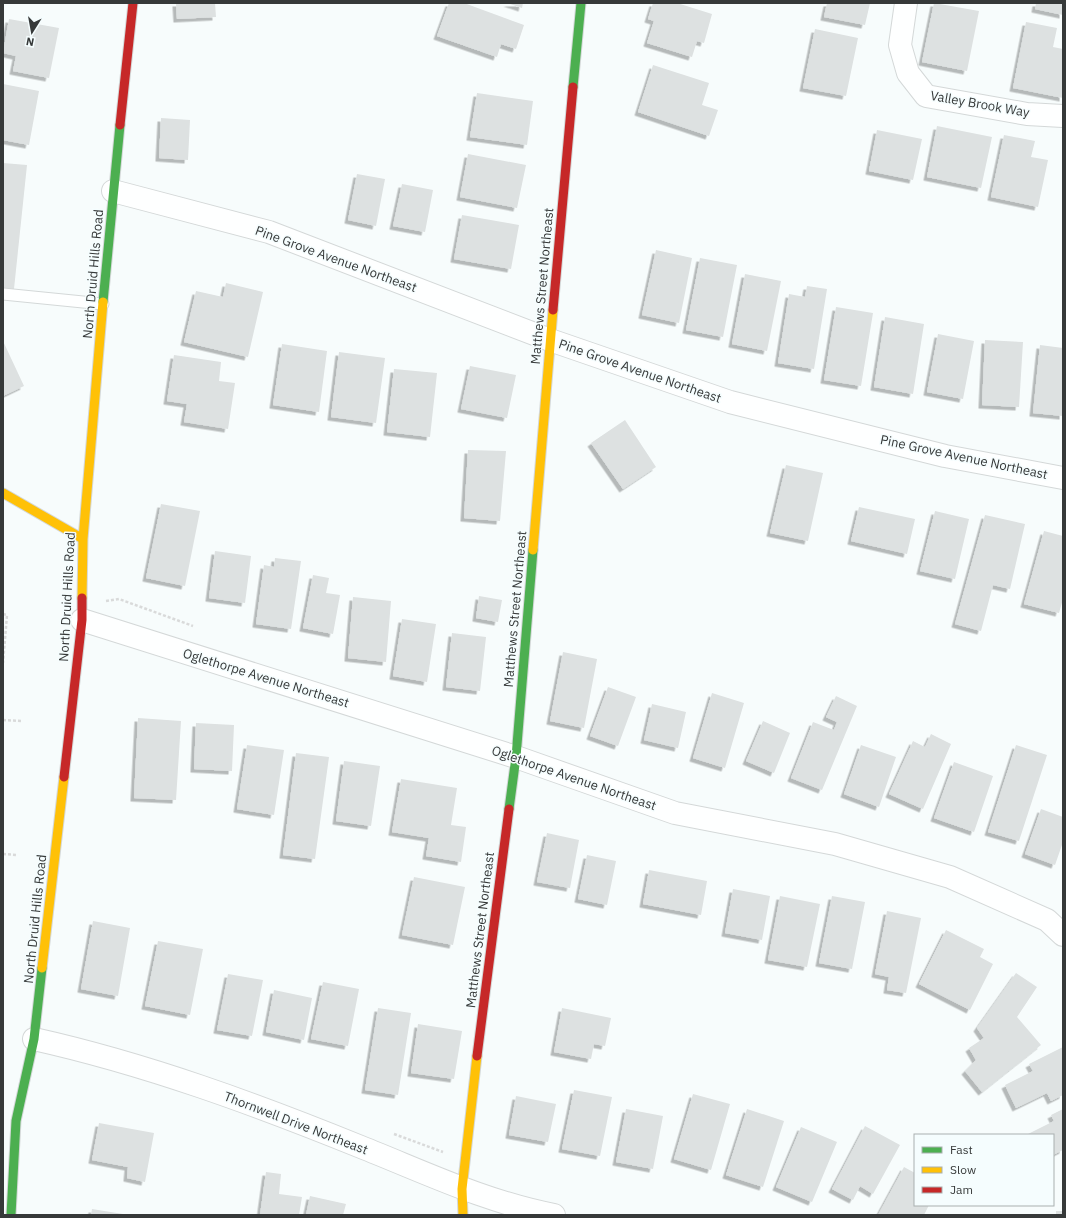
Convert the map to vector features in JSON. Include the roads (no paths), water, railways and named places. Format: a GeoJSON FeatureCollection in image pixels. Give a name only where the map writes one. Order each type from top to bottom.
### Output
{"type":"FeatureCollection","features":[{"type":"Feature","properties":{"kind":"street","name":"North Druid Hills Road"},"geometry":{"type":"LineString","coordinates":[[11,1215],[10,1119],[34,1039],[82,620],[83,539],[113,191],[133,3]]}},
{"type":"Feature","properties":{"kind":"street","name":"Matthews Street Northeast"},"geometry":{"type":"LineString","coordinates":[[463,1215],[462,1189],[486,977],[516,757],[550,340],[581,3]]}},
{"type":"Feature","properties":{"kind":"street","name":"Valley Brook Way"},"geometry":{"type":"LineString","coordinates":[[906,3],[900,46],[908,73],[926,96],[1027,114],[1063,116]]}},
{"type":"Feature","properties":{"kind":"street","name":"Pine Grove Avenue Northeast"},"geometry":{"type":"LineString","coordinates":[[113,191],[269,232],[550,340],[730,402],[945,456],[1063,478]]}},
{"type":"Feature","properties":{"kind":"street"},"geometry":{"type":"LineString","coordinates":[[3,493],[83,539]]}},
{"type":"Feature","properties":{"kind":"street","name":"Oglethorpe Avenue Northeast"},"geometry":{"type":"LineString","coordinates":[[82,620],[516,757],[675,813],[835,844],[950,877],[1047,920],[1063,935]]}},
{"type":"Feature","properties":{"kind":"street","name":"Thornwell Drive Northeast"},"geometry":{"type":"LineString","coordinates":[[34,1039],[148,1070],[266,1110],[462,1189],[535,1212],[554,1215]]}},
{"type":"Feature","properties":{"kind":"lane"},"geometry":{"type":"LineString","coordinates":[[3,294],[103,304]]}}]}
